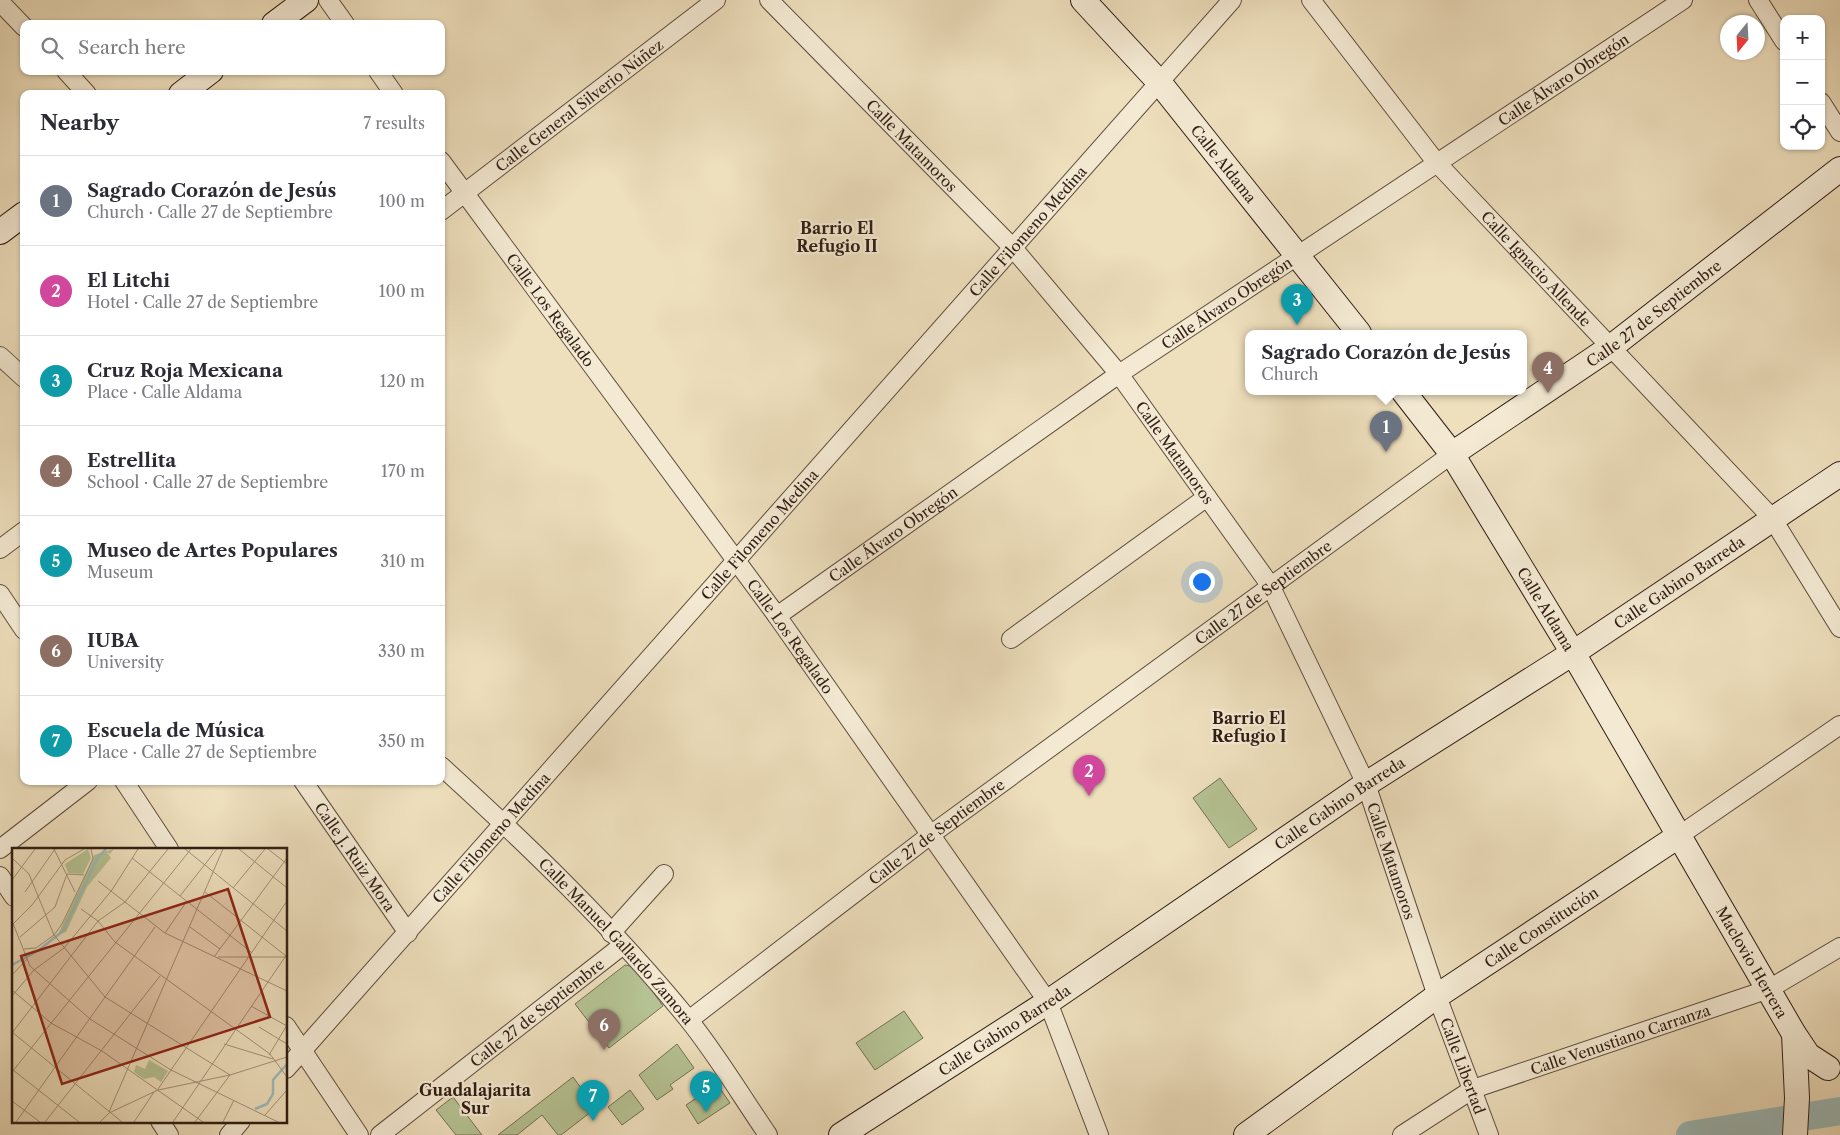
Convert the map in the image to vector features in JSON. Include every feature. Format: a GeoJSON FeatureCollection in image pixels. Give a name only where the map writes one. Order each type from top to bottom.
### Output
{"type":"FeatureCollection","features":[{"type":"Feature","properties":{"kind":"street"},"geometry":{"type":"LineString","coordinates":[[279,20],[306,0]]}},
{"type":"Feature","properties":{"kind":"street"},"geometry":{"type":"LineString","coordinates":[[328,0],[342,20]]}},
{"type":"Feature","properties":{"kind":"street","name":"Calle General Silverio Núñez"},"geometry":{"type":"LineString","coordinates":[[445,208],[716,0]]}},
{"type":"Feature","properties":{"kind":"street","name":"Calle Matamoros"},"geometry":{"type":"LineString","coordinates":[[769,0],[1013,248],[1119,374],[1270,585],[1366,784],[1437,996]]}},
{"type":"Feature","properties":{"kind":"street","name":"Calle Aldama"},"geometry":{"type":"LineString","coordinates":[[1083,0],[1159,82],[1357,330]]}},
{"type":"Feature","properties":{"kind":"street","name":"Calle Filomeno Medina"},"geometry":{"type":"LineString","coordinates":[[288,1067],[505,824],[1232,0]]}},
{"type":"Feature","properties":{"kind":"street","name":"Calle Ignacio Allende"},"geometry":{"type":"LineString","coordinates":[[1311,0],[1436,162],[1772,518],[1840,628]]}},
{"type":"Feature","properties":{"kind":"street","name":"Calle Álvaro Obregón"},"geometry":{"type":"LineString","coordinates":[[777,616],[1119,374],[1683,0]]}},
{"type":"Feature","properties":{"kind":"street"},"geometry":{"type":"LineString","coordinates":[[1758,0],[1780,35]]}},
{"type":"Feature","properties":{"kind":"street"},"geometry":{"type":"LineString","coordinates":[[0,2],[20,23]]}},
{"type":"Feature","properties":{"kind":"street"},"geometry":{"type":"LineString","coordinates":[[70,75],[83,90]]}},
{"type":"Feature","properties":{"kind":"street"},"geometry":{"type":"LineString","coordinates":[[186,90],[206,75]]}},
{"type":"Feature","properties":{"kind":"street"},"geometry":{"type":"LineString","coordinates":[[381,75],[391,90]]}},
{"type":"Feature","properties":{"kind":"street"},"geometry":{"type":"LineString","coordinates":[[1823,105],[1840,132]]}},
{"type":"Feature","properties":{"kind":"street","name":"Calle Los Regalado"},"geometry":{"type":"LineString","coordinates":[[445,167],[777,616],[1048,1002],[1099,1135]]}},
{"type":"Feature","properties":{"kind":"street","name":"Calle 27 de Septiembre"},"geometry":{"type":"LineString","coordinates":[[689,1020],[930,836],[1270,585],[1452,454],[1611,347],[1840,169]]}},
{"type":"Feature","properties":{"kind":"street"},"geometry":{"type":"LineString","coordinates":[[0,232],[20,217]]}},
{"type":"Feature","properties":{"kind":"street"},"geometry":{"type":"LineString","coordinates":[[0,356],[20,374]]}},
{"type":"Feature","properties":{"kind":"street","name":"Calle Aldama"},"geometry":{"type":"LineString","coordinates":[[1406,395],[1452,454],[1573,652],[1680,835]]}},
{"type":"Feature","properties":{"kind":"street","name":"Calle Gabino Barreda"},"geometry":{"type":"LineString","coordinates":[[841,1135],[1048,1002],[1366,784],[1573,652],[1840,474]]}},
{"type":"Feature","properties":{"kind":"street"},"geometry":{"type":"LineString","coordinates":[[1011,639],[1207,497]]}},
{"type":"Feature","properties":{"kind":"street"},"geometry":{"type":"LineString","coordinates":[[0,594],[20,624]]}},
{"type":"Feature","properties":{"kind":"street","name":"Calle Constitución"},"geometry":{"type":"LineString","coordinates":[[1246,1135],[1437,996],[1680,835],[1840,724]]}},
{"type":"Feature","properties":{"kind":"street","name":"Calle Manuel Gallardo Zamora"},"geometry":{"type":"LineString","coordinates":[[445,770],[505,824],[617,939],[689,1020],[768,1135]]}},
{"type":"Feature","properties":{"kind":"street"},"geometry":{"type":"LineString","coordinates":[[0,849],[83,785]]}},
{"type":"Feature","properties":{"kind":"street"},"geometry":{"type":"LineString","coordinates":[[127,785],[168,848]]}},
{"type":"Feature","properties":{"kind":"street","name":"Calle J. Ruiz Mora"},"geometry":{"type":"LineString","coordinates":[[306,785],[408,933]]}},
{"type":"Feature","properties":{"kind":"street","name":"Maclovio Herrera"},"geometry":{"type":"LineString","coordinates":[[1680,835],[1770,989],[1794,1034],[1797,1098],[1795,1135]]}},
{"type":"Feature","properties":{"kind":"street","name":"Calle 27 de Septiembre"},"geometry":{"type":"LineString","coordinates":[[380,1135],[617,939],[664,874]]}},
{"type":"Feature","properties":{"kind":"street"},"geometry":{"type":"LineString","coordinates":[[0,876],[12,895]]}},
{"type":"Feature","properties":{"kind":"street","name":"Calle Venustiano Carranza"},"geometry":{"type":"LineString","coordinates":[[1402,1135],[1473,1089],[1770,989],[1840,947]]}},
{"type":"Feature","properties":{"kind":"street","name":"Calle Libertad"},"geometry":{"type":"LineString","coordinates":[[1437,996],[1489,1135]]}},
{"type":"Feature","properties":{"kind":"street"},"geometry":{"type":"LineString","coordinates":[[288,1029],[359,1135]]}},
{"type":"Feature","properties":{"kind":"street"},"geometry":{"type":"LineString","coordinates":[[1794,1034],[1808,1055],[1834,1065],[1797,1098]]}},
{"type":"Feature","properties":{"kind":"street"},"geometry":{"type":"LineString","coordinates":[[161,1122],[169,1135]]}},
{"type":"Feature","properties":{"kind":"street"},"geometry":{"type":"LineString","coordinates":[[229,1135],[240,1122]]}},
{"type":"Feature","properties":{"kind":"green space"},"geometry":{"type":"Polygon","coordinates":[[[1220,778],[1257,829],[1229,848],[1193,798],[1220,778]]]}},
{"type":"Feature","properties":{"kind":"green space"},"geometry":{"type":"Polygon","coordinates":[[[625,965],[635,967],[663,1006],[609,1048],[575,1004],[625,965]]]}},
{"type":"Feature","properties":{"kind":"green space"},"geometry":{"type":"Polygon","coordinates":[[[904,1011],[923,1038],[875,1070],[856,1043],[904,1011]]]}},
{"type":"Feature","properties":{"kind":"green space"},"geometry":{"type":"Polygon","coordinates":[[[677,1044],[694,1068],[670,1085],[673,1089],[657,1100],[639,1075],[677,1044]]]}},
{"type":"Feature","properties":{"kind":"green space"},"geometry":{"type":"Polygon","coordinates":[[[573,1077],[596,1108],[561,1135],[558,1135],[542,1115],[517,1135],[498,1135],[573,1077]]]}},
{"type":"Feature","properties":{"kind":"green space"},"geometry":{"type":"Polygon","coordinates":[[[717,1084],[730,1103],[698,1124],[686,1105],[717,1084]]]}},
{"type":"Feature","properties":{"kind":"green space"},"geometry":{"type":"Polygon","coordinates":[[[630,1090],[644,1109],[622,1125],[608,1107],[630,1090]]]}},
{"type":"Feature","properties":{"kind":"green space"},"geometry":{"type":"Polygon","coordinates":[[[453,1097],[482,1135],[456,1135],[436,1110],[453,1097]]]}},
{"type":"Feature","properties":{"kind":"waterway"},"geometry":{"type":"LineString","coordinates":[[1690,1135],[1840,1111]]}},
{"type":"Feature","properties":{"kind":"place","name":"Cruz Roja Mexicana"},"geometry":{"type":"Point","coordinates":[1297,325]}},
{"type":"Feature","properties":{"kind":"place","name":"Estrellita"},"geometry":{"type":"Point","coordinates":[1548,393]}},
{"type":"Feature","properties":{"kind":"place","name":"Sagrado Corazón de Jesús"},"geometry":{"type":"Point","coordinates":[1386,452]}},
{"type":"Feature","properties":{"kind":"place","name":"El Litchi"},"geometry":{"type":"Point","coordinates":[1089,796]}},
{"type":"Feature","properties":{"kind":"place","name":"IUBA"},"geometry":{"type":"Point","coordinates":[604,1050]}},
{"type":"Feature","properties":{"kind":"place","name":"Museo de Artes Populares"},"geometry":{"type":"Point","coordinates":[706,1112]}},
{"type":"Feature","properties":{"kind":"place","name":"Escuela de Música"},"geometry":{"type":"Point","coordinates":[593,1121]}},
{"type":"Feature","properties":{"kind":"district","name":"Barrio El Refugio II"},"geometry":{"type":"Point","coordinates":[837,237]}},
{"type":"Feature","properties":{"kind":"district","name":"Barrio El Refugio I"},"geometry":{"type":"Point","coordinates":[1249,727]}},
{"type":"Feature","properties":{"kind":"district","name":"Guadalajarita Sur"},"geometry":{"type":"Point","coordinates":[475,1099]}}]}
